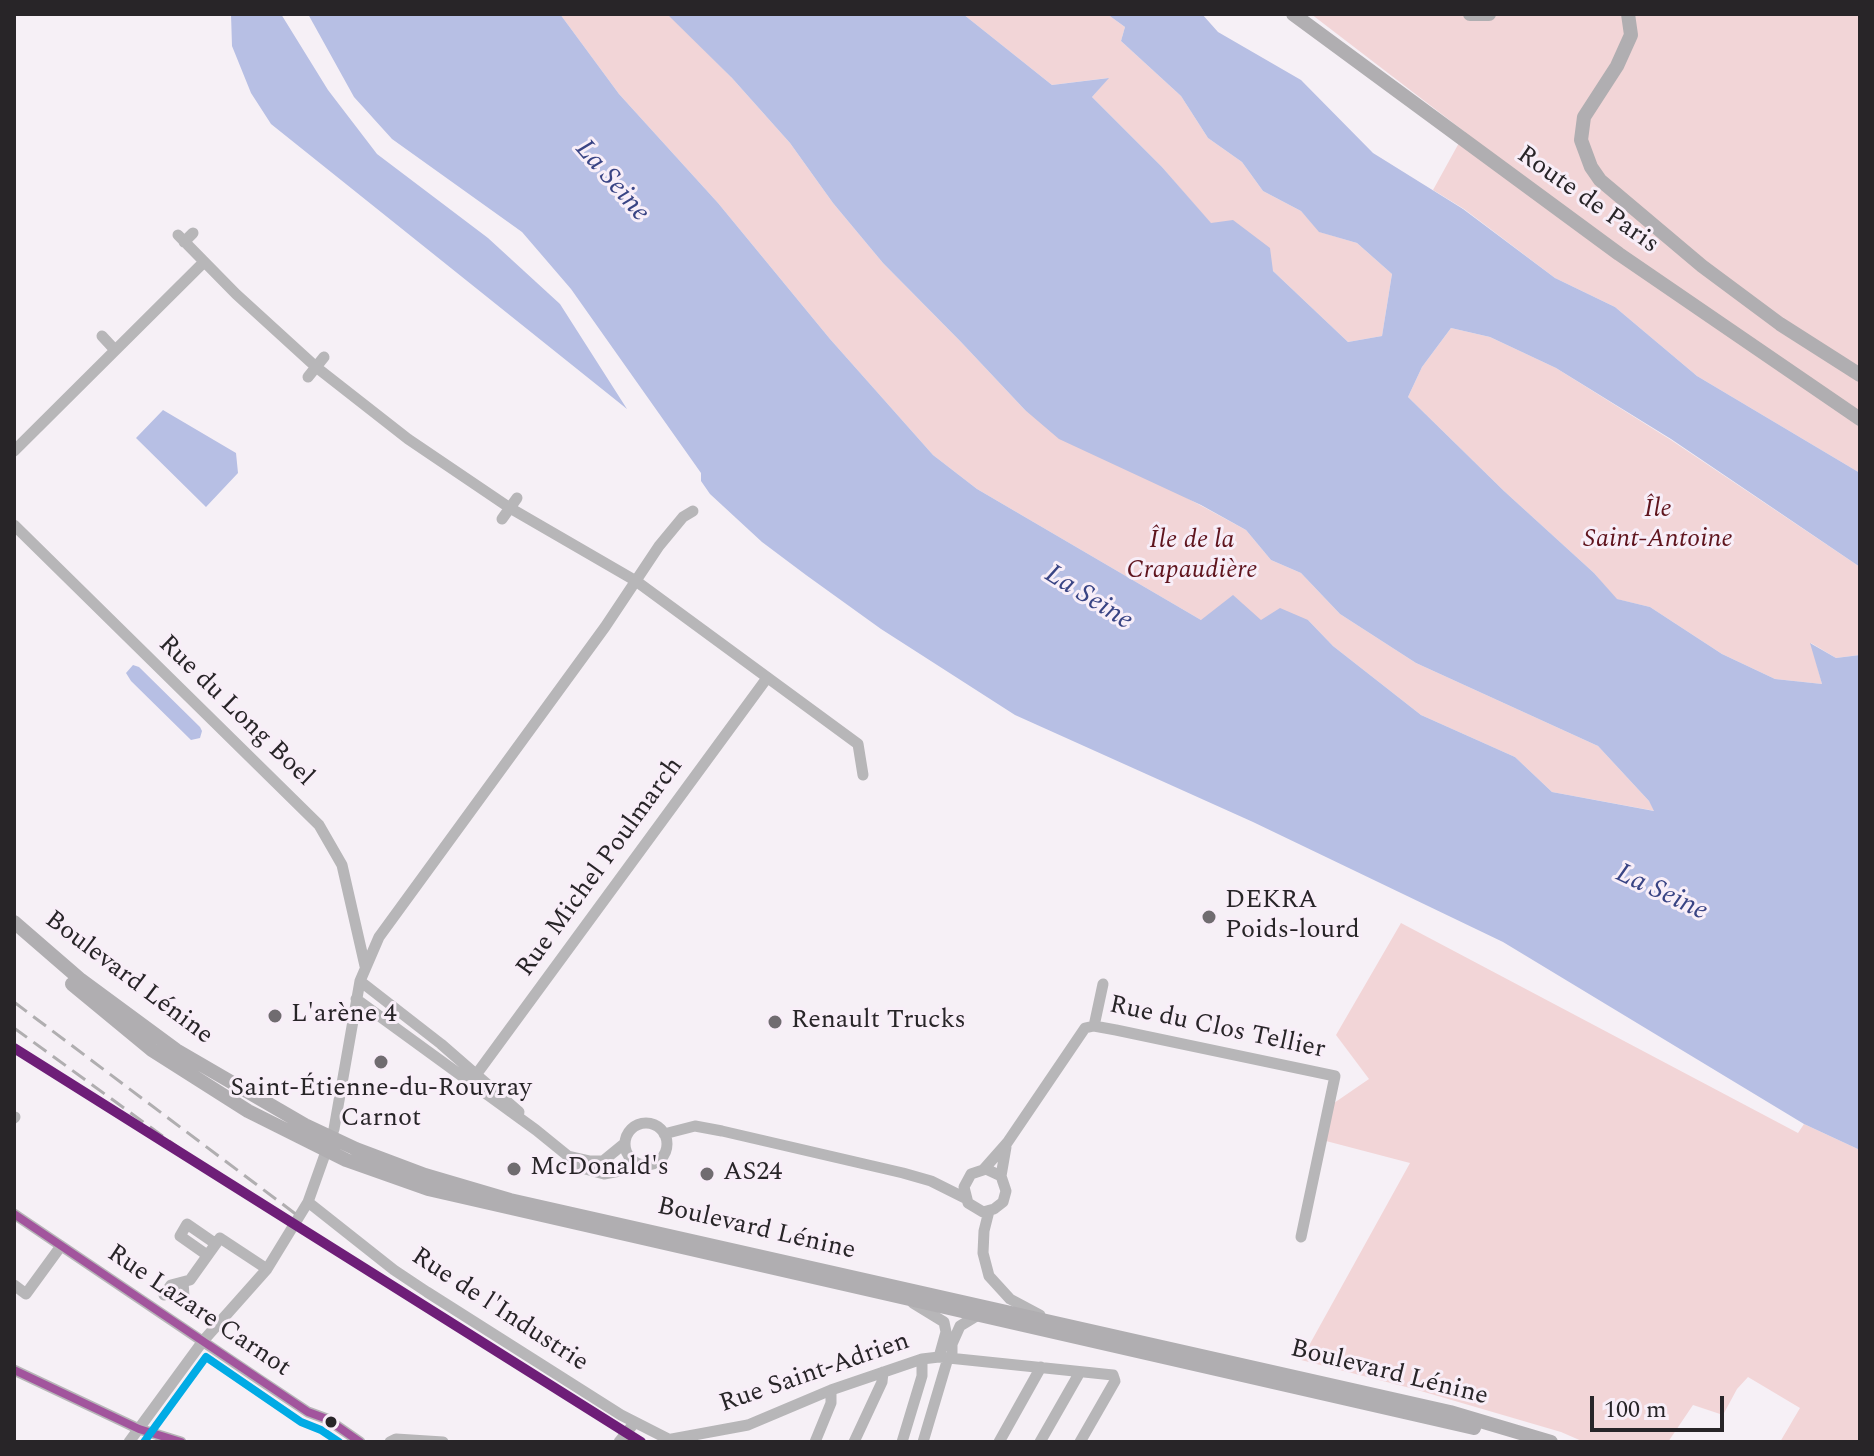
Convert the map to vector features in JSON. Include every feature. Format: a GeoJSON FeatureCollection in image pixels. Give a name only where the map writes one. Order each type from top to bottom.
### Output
{"type":"FeatureCollection","features":[{"type":"Feature","properties":{"kind":"main road","name":"Route de Paris"},"geometry":{"type":"LineString","coordinates":[[1293,14],[1619,254],[1860,419]]}},
{"type":"Feature","properties":{"kind":"main road"},"geometry":{"type":"LineString","coordinates":[[1470,14],[1489,14]]}},
{"type":"Feature","properties":{"kind":"main road"},"geometry":{"type":"LineString","coordinates":[[1628,14],[1631,35],[1617,66],[1584,117],[1581,140],[1591,167],[1600,180],[1702,266],[1780,324],[1860,375]]}},
{"type":"Feature","properties":{"kind":"main road","name":"Boulevard Lénine"},"geometry":{"type":"LineString","coordinates":[[14,922],[81,980],[176,1050],[381,1174],[466,1200],[1437,1419],[1520,1442]]}},
{"type":"Feature","properties":{"kind":"main road"},"geometry":{"type":"LineString","coordinates":[[14,934],[173,1065],[248,1111],[328,1143]]}},
{"type":"Feature","properties":{"kind":"main road","name":"Boulevard Lénine"},"geometry":{"type":"LineString","coordinates":[[328,1143],[356,1149],[425,1175],[510,1200],[1450,1412],[1551,1442]]}},
{"type":"Feature","properties":{"kind":"street"},"geometry":{"type":"LineString","coordinates":[[185,237],[204,262],[447,467],[514,503],[636,581],[858,744],[863,775]]}},
{"type":"Feature","properties":{"kind":"street"},"geometry":{"type":"LineString","coordinates":[[14,451],[204,262]]}},
{"type":"Feature","properties":{"kind":"street"},"geometry":{"type":"LineString","coordinates":[[102,336],[115,350]]}},
{"type":"Feature","properties":{"kind":"street"},"geometry":{"type":"LineString","coordinates":[[308,377],[320,362]]}},
{"type":"Feature","properties":{"kind":"street"},"geometry":{"type":"LineString","coordinates":[[502,519],[514,503]]}},
{"type":"Feature","properties":{"kind":"street"},"geometry":{"type":"LineString","coordinates":[[129,1442],[203,1341],[267,1269],[308,1202],[328,1143],[360,981],[385,926],[676,526],[693,511]]}},
{"type":"Feature","properties":{"kind":"street","name":"Rue du Long Boel"},"geometry":{"type":"LineString","coordinates":[[14,525],[319,825],[342,865],[366,967]]}},
{"type":"Feature","properties":{"kind":"street","name":"Rue Michel Poulmarch"},"geometry":{"type":"LineString","coordinates":[[473,1079],[767,678]]}},
{"type":"Feature","properties":{"kind":"street"},"geometry":{"type":"LineString","coordinates":[[360,981],[473,1079]]}},
{"type":"Feature","properties":{"kind":"street"},"geometry":{"type":"LineString","coordinates":[[1094,1026],[1103,984]]}},
{"type":"Feature","properties":{"kind":"street"},"geometry":{"type":"LineString","coordinates":[[356,999],[507,1099],[536,1130],[568,1156],[574,1166],[604,1174],[638,1164],[650,1165],[662,1158],[667,1146],[664,1134]]}},
{"type":"Feature","properties":{"kind":"street","name":"Rue du Clos Tellier"},"geometry":{"type":"LineString","coordinates":[[931,1181],[968,1178],[984,1169],[1007,1143],[1081,1032],[1094,1026],[1335,1076],[1301,1237]]}},
{"type":"Feature","properties":{"kind":"street","name":"Rue du Clos Tellier"},"geometry":{"type":"LineString","coordinates":[[568,1156],[603,1161],[625,1143],[630,1130],[641,1123],[655,1125],[664,1134],[695,1126],[931,1181],[965,1198],[977,1210],[989,1211],[999,1206],[1005,1197],[1006,1186],[1001,1176],[1007,1143]]}},
{"type":"Feature","properties":{"kind":"street"},"geometry":{"type":"LineString","coordinates":[[625,1143],[628,1156],[638,1164]]}},
{"type":"Feature","properties":{"kind":"street"},"geometry":{"type":"LineString","coordinates":[[984,1169],[1001,1176]]}},
{"type":"Feature","properties":{"kind":"street"},"geometry":{"type":"LineString","coordinates":[[965,1198],[964,1187],[968,1178]]}},
{"type":"Feature","properties":{"kind":"street","name":"Rue de l'Industrie"},"geometry":{"type":"LineString","coordinates":[[308,1202],[405,1278],[635,1422],[673,1440]]}},
{"type":"Feature","properties":{"kind":"street"},"geometry":{"type":"LineString","coordinates":[[989,1211],[983,1253],[989,1276],[1010,1299],[1048,1319]]}},
{"type":"Feature","properties":{"kind":"street","name":"Rue Lazare Carnot"},"geometry":{"type":"LineString","coordinates":[[14,1214],[308,1412],[327,1419],[360,1442]]}},
{"type":"Feature","properties":{"kind":"street"},"geometry":{"type":"LineString","coordinates":[[207,1255],[180,1236],[187,1224],[216,1244]]}},
{"type":"Feature","properties":{"kind":"street"},"geometry":{"type":"LineString","coordinates":[[166,1292],[171,1285],[190,1280],[220,1238],[267,1269]]}},
{"type":"Feature","properties":{"kind":"street"},"geometry":{"type":"LineString","coordinates":[[14,1285],[26,1294],[61,1246]]}},
{"type":"Feature","properties":{"kind":"street"},"geometry":{"type":"LineString","coordinates":[[905,1300],[944,1322],[946,1358]]}},
{"type":"Feature","properties":{"kind":"street"},"geometry":{"type":"LineString","coordinates":[[923,1442],[952,1344],[960,1326],[978,1315]]}},
{"type":"Feature","properties":{"kind":"street","name":"Rue Saint-Adrien"},"geometry":{"type":"LineString","coordinates":[[673,1440],[748,1425],[883,1372],[922,1359],[946,1358],[1115,1377],[1080,1442]]}},
{"type":"Feature","properties":{"kind":"street"},"geometry":{"type":"LineString","coordinates":[[902,1442],[922,1376],[922,1359]]}},
{"type":"Feature","properties":{"kind":"street"},"geometry":{"type":"LineString","coordinates":[[999,1442],[1041,1367]]}},
{"type":"Feature","properties":{"kind":"street"},"geometry":{"type":"LineString","coordinates":[[14,1370],[139,1429],[181,1442]]}},
{"type":"Feature","properties":{"kind":"street"},"geometry":{"type":"LineString","coordinates":[[854,1442],[882,1382],[883,1372]]}},
{"type":"Feature","properties":{"kind":"street"},"geometry":{"type":"LineString","coordinates":[[1040,1442],[1080,1372]]}},
{"type":"Feature","properties":{"kind":"street"},"geometry":{"type":"LineString","coordinates":[[815,1442],[831,1403],[831,1390]]}},
{"type":"Feature","properties":{"kind":"street"},"geometry":{"type":"LineString","coordinates":[[619,1442],[635,1422]]}},
{"type":"Feature","properties":{"kind":"street"},"geometry":{"type":"LineString","coordinates":[[390,1442],[396,1439],[443,1442]]}},
{"type":"Feature","properties":{"kind":"green space","name":"Île de la Crapaudière"},"geometry":{"type":"Polygon","coordinates":[[[560,14],[667,14],[673,18],[790,143],[833,203],[883,263],[1025,410],[1246,530],[1271,560],[1301,573],[1340,614],[1416,663],[1598,746],[1655,811],[1552,792],[1515,757],[1421,715],[1333,646],[1308,620],[1201,620],[977,489],[933,455],[830,339],[718,203],[619,94],[560,14]]]}},
{"type":"Feature","properties":{"kind":"green space"},"geometry":{"type":"Polygon","coordinates":[[[963,14],[1107,14],[1125,27],[1121,41],[1181,96],[1208,138],[1242,162],[1263,191],[1301,211],[1320,232],[1357,243],[1392,274],[1382,336],[1348,342],[1273,271],[1211,224],[1162,167],[1092,97],[1108,78],[1052,85],[963,14]]]}},
{"type":"Feature","properties":{"kind":"green space"},"geometry":{"type":"Polygon","coordinates":[[[1311,14],[1860,14],[1860,473],[1697,376],[1615,307],[1555,278],[1464,209],[1433,190],[1465,132],[1311,14]]]}},
{"type":"Feature","properties":{"kind":"green space","name":"Île Saint-Antoine"},"geometry":{"type":"Polygon","coordinates":[[[1451,328],[1490,337],[1556,368],[1671,440],[1860,567],[1860,655],[1836,658],[1811,643],[1822,684],[1775,679],[1722,654],[1650,607],[1616,599],[1594,573],[1408,397],[1422,367],[1451,328]]]}},
{"type":"Feature","properties":{"kind":"green space"},"geometry":{"type":"Polygon","coordinates":[[[1401,923],[1798,1133],[1804,1124],[1860,1150],[1860,1442],[1780,1442],[1800,1408],[1748,1377],[1737,1389],[1723,1415],[1693,1405],[1668,1442],[1584,1442],[1561,1432],[1414,1389],[1301,1360],[1410,1163],[1326,1141],[1334,1103],[1369,1079],[1336,1035],[1401,923]]]}},
{"type":"Feature","properties":{"kind":"water"},"geometry":{"type":"Polygon","coordinates":[[[231,14],[281,14],[328,90],[377,154],[488,238],[560,304],[627,409],[271,124],[251,93],[232,46],[231,14]]]}},
{"type":"Feature","properties":{"kind":"water","name":"La Seine"},"geometry":{"type":"Polygon","coordinates":[[[308,14],[560,14],[619,94],[718,203],[830,339],[933,455],[977,489],[1201,620],[1233,595],[1261,620],[1280,608],[1308,620],[1333,646],[1421,715],[1515,757],[1552,792],[1654,811],[1649,801],[1598,746],[1416,663],[1340,614],[1301,573],[1271,560],[1246,530],[1201,505],[1059,439],[1025,410],[883,263],[833,203],[790,143],[732,78],[667,14],[963,14],[1052,85],[1109,78],[1092,97],[1162,167],[1211,223],[1233,220],[1270,248],[1273,271],[1348,342],[1382,336],[1392,274],[1357,243],[1319,232],[1301,211],[1263,191],[1242,162],[1208,138],[1181,96],[1121,41],[1125,27],[1107,14],[1202,14],[1218,32],[1301,80],[1373,153],[1463,209],[1555,278],[1615,307],[1697,376],[1860,473],[1860,567],[1671,439],[1556,368],[1490,337],[1451,328],[1422,367],[1408,397],[1594,573],[1617,599],[1650,607],[1722,654],[1775,679],[1822,684],[1810,643],[1836,658],[1860,655],[1860,1150],[1804,1124],[1503,942],[1253,822],[1015,715],[881,629],[806,575],[762,542],[710,494],[701,481],[701,473],[571,289],[522,232],[392,139],[354,97],[308,14]]]}},
{"type":"Feature","properties":{"kind":"water"},"geometry":{"type":"Polygon","coordinates":[[[163,410],[236,453],[238,473],[206,507],[136,438],[163,410]]]}},
{"type":"Feature","properties":{"kind":"water"},"geometry":{"type":"Polygon","coordinates":[[[133,665],[139,667],[200,727],[200,738],[191,740],[131,681],[126,673],[133,665]]]}},
{"type":"Feature","properties":{"kind":"railway"},"geometry":{"type":"LineString","coordinates":[[14,1002],[297,1215]]}},
{"type":"Feature","properties":{"kind":"railway"},"geometry":{"type":"LineString","coordinates":[[14,1028],[212,1172]]}},
{"type":"Feature","properties":{"kind":"transit line"},"geometry":{"type":"LineString","coordinates":[[14,1048],[641,1442]]}},
{"type":"Feature","properties":{"kind":"transit line"},"geometry":{"type":"LineString","coordinates":[[14,1214],[308,1412],[327,1419],[360,1442]]}},
{"type":"Feature","properties":{"kind":"transit line"},"geometry":{"type":"LineString","coordinates":[[144,1442],[206,1357],[301,1422],[339,1442]]}},
{"type":"Feature","properties":{"kind":"transit line"},"geometry":{"type":"LineString","coordinates":[[14,1370],[139,1429],[181,1442]]}},
{"type":"Feature","properties":{"kind":"place","name":"DEKRA Poids-lourd"},"geometry":{"type":"Point","coordinates":[1209,917]}},
{"type":"Feature","properties":{"kind":"place","name":"L'arène 4"},"geometry":{"type":"Point","coordinates":[275,1016]}},
{"type":"Feature","properties":{"kind":"place","name":"Renault Trucks"},"geometry":{"type":"Point","coordinates":[775,1022]}},
{"type":"Feature","properties":{"kind":"place","name":"Saint-Étienne-du-Rouvray Carnot"},"geometry":{"type":"Point","coordinates":[381,1062]}},
{"type":"Feature","properties":{"kind":"place","name":"McDonald's"},"geometry":{"type":"Point","coordinates":[514,1169]}},
{"type":"Feature","properties":{"kind":"place","name":"AS24"},"geometry":{"type":"Point","coordinates":[707,1174]}}]}
